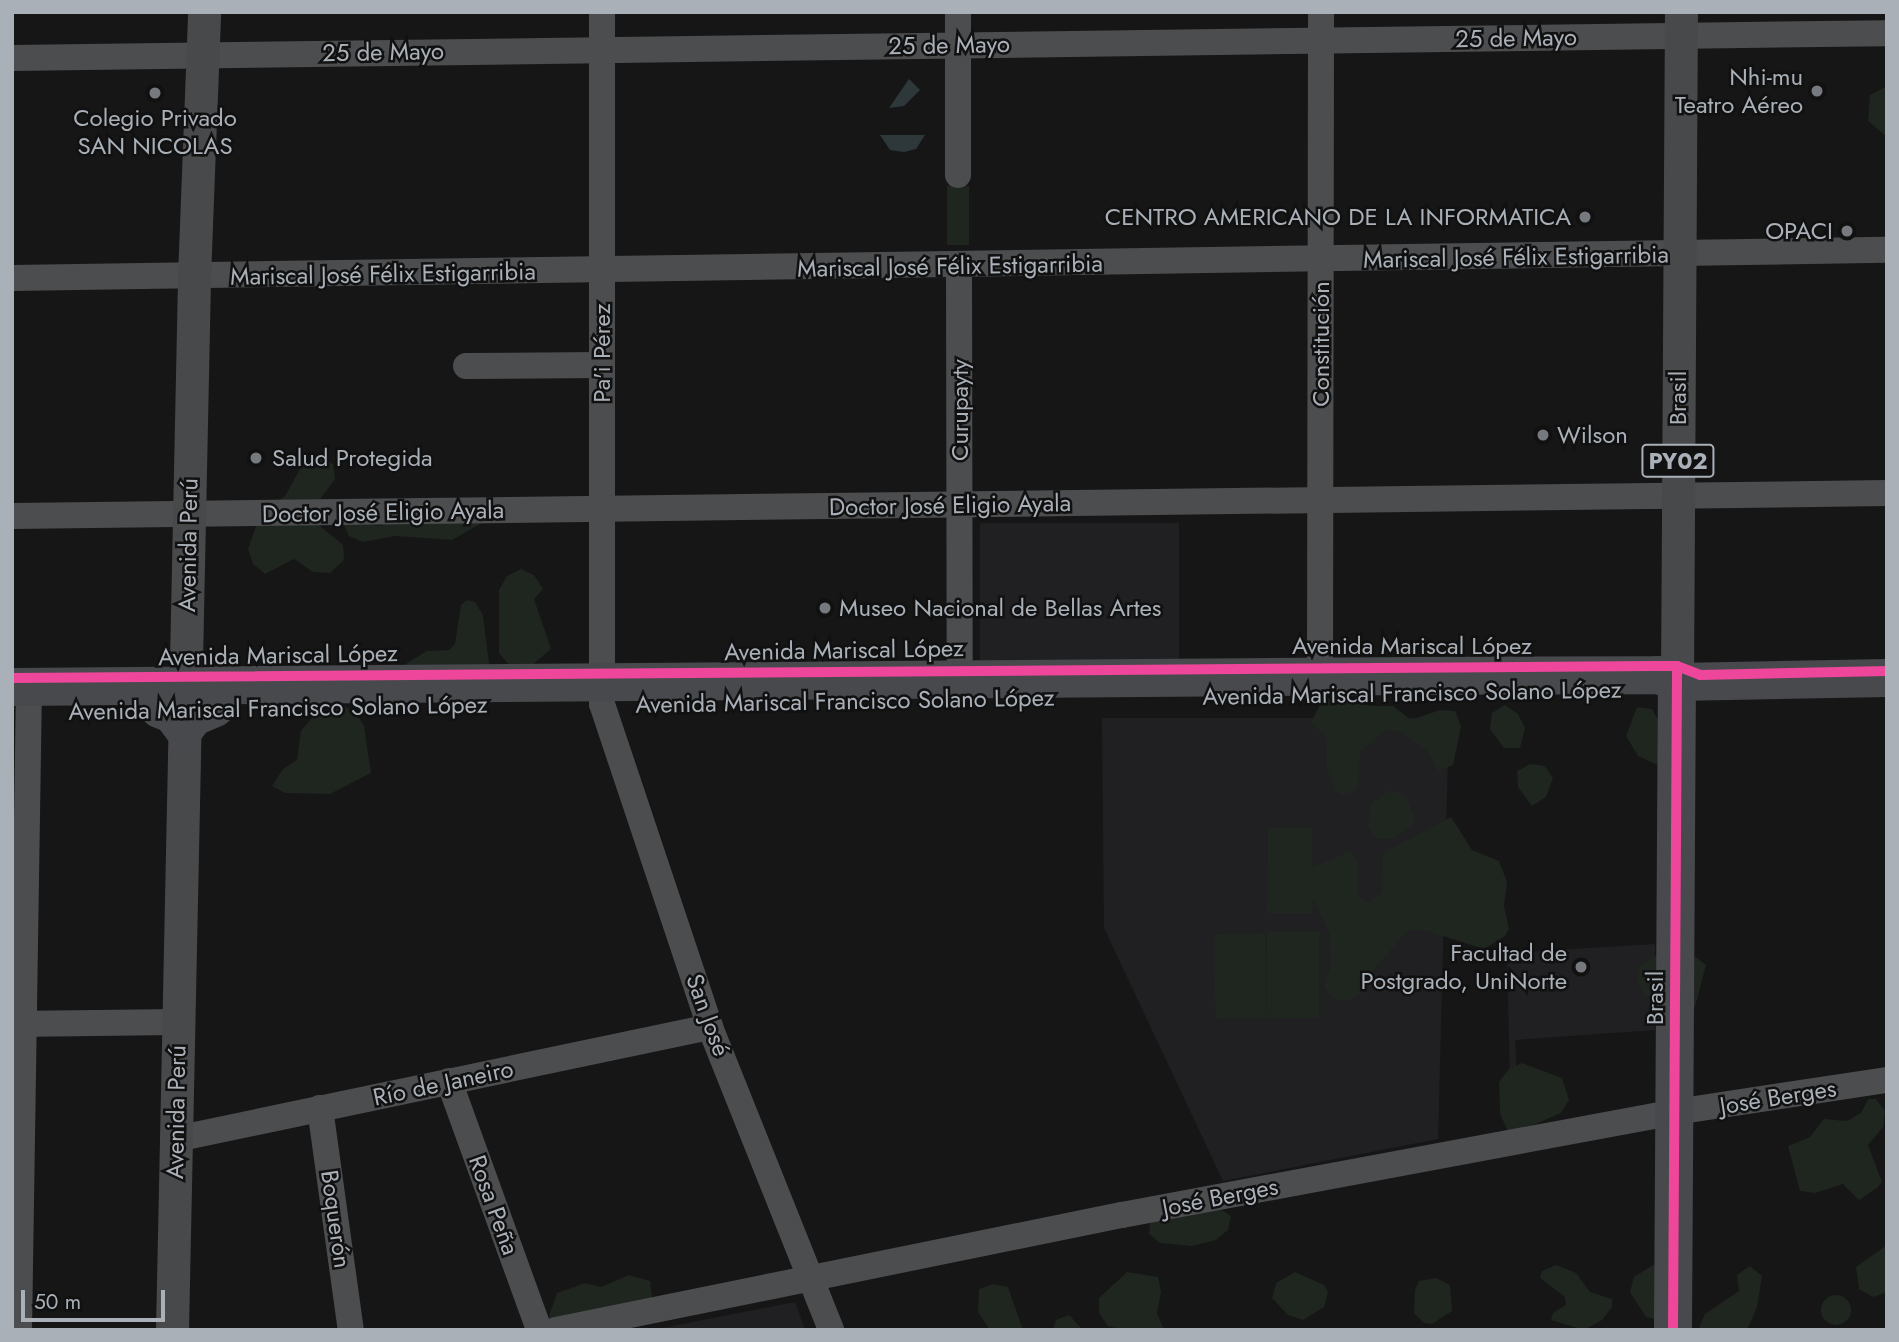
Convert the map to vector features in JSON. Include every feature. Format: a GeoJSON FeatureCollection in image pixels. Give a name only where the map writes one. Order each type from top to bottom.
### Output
{"type":"FeatureCollection","features":[{"type":"Feature","properties":{"kind":"highway","name":"Avenida Mariscal Francisco Solano López"},"geometry":{"type":"LineString","coordinates":[[186,697],[391,684],[601,693],[960,679],[1658,675],[1677,681],[1887,678]]}},
{"type":"Feature","properties":{"kind":"highway"},"geometry":{"type":"LineString","coordinates":[[1181,696],[1203,691],[1292,689],[1320,677]]}},
{"type":"Feature","properties":{"kind":"highway","name":"Avenida Mariscal Francisco Solano López"},"geometry":{"type":"LineString","coordinates":[[186,697],[601,693],[1181,696],[1666,690],[1677,681]]}},
{"type":"Feature","properties":{"kind":"highway","name":"Brasil"},"geometry":{"type":"LineString","coordinates":[[1673,1330],[1677,681]]}},
{"type":"Feature","properties":{"kind":"highway"},"geometry":{"type":"LineString","coordinates":[[21,699],[186,697]]}},
{"type":"Feature","properties":{"kind":"main road","name":"Avenida Perú"},"geometry":{"type":"LineString","coordinates":[[172,1330],[188,514],[204,12]]}},
{"type":"Feature","properties":{"kind":"main road","name":"Brasil"},"geometry":{"type":"LineString","coordinates":[[1677,681],[1681,24]]}},
{"type":"Feature","properties":{"kind":"street","name":"Pa'i Pérez"},"geometry":{"type":"LineString","coordinates":[[601,693],[602,12]]}},
{"type":"Feature","properties":{"kind":"street"},"geometry":{"type":"LineString","coordinates":[[958,12],[958,175]]}},
{"type":"Feature","properties":{"kind":"street","name":"Constitución"},"geometry":{"type":"LineString","coordinates":[[1320,677],[1321,12]]}},
{"type":"Feature","properties":{"kind":"street","name":"25 de Mayo"},"geometry":{"type":"LineString","coordinates":[[12,58],[1321,40],[1681,24],[1887,33]]}},
{"type":"Feature","properties":{"kind":"street","name":"Mariscal José Félix Estigarribia"},"geometry":{"type":"LineString","coordinates":[[12,278],[959,267],[1321,259],[1678,256],[1887,250]]}},
{"type":"Feature","properties":{"kind":"street","name":"Curupayty"},"geometry":{"type":"LineString","coordinates":[[959,267],[960,679]]}},
{"type":"Feature","properties":{"kind":"street"},"geometry":{"type":"LineString","coordinates":[[466,366],[601,365]]}},
{"type":"Feature","properties":{"kind":"street","name":"Doctor José Eligio Ayala"},"geometry":{"type":"LineString","coordinates":[[12,516],[1887,493]]}},
{"type":"Feature","properties":{"kind":"street","name":"San José"},"geometry":{"type":"LineString","coordinates":[[601,693],[710,1027],[813,1278],[831,1330]]}},
{"type":"Feature","properties":{"kind":"street"},"geometry":{"type":"LineString","coordinates":[[19,1330],[21,699]]}},
{"type":"Feature","properties":{"kind":"street"},"geometry":{"type":"LineString","coordinates":[[18,1024],[177,1022]]}},
{"type":"Feature","properties":{"kind":"street","name":"Río de Janeiro"},"geometry":{"type":"LineString","coordinates":[[176,1139],[710,1027]]}},
{"type":"Feature","properties":{"kind":"street","name":"José Berges"},"geometry":{"type":"LineString","coordinates":[[556,1330],[1122,1215],[1675,1112],[1887,1080]]}},
{"type":"Feature","properties":{"kind":"street","name":"Rosa Peña"},"geometry":{"type":"LineString","coordinates":[[449,1081],[539,1330]]}},
{"type":"Feature","properties":{"kind":"street","name":"Boquerón"},"geometry":{"type":"LineString","coordinates":[[320,1108],[351,1330]]}},
{"type":"Feature","properties":{"kind":"shaded area"},"geometry":{"type":"Polygon","coordinates":[[[909,79],[920,90],[904,106],[889,108],[909,79]]]}},
{"type":"Feature","properties":{"kind":"shaded area"},"geometry":{"type":"Polygon","coordinates":[[[1887,86],[1887,137],[1868,121],[1870,95],[1887,86]]]}},
{"type":"Feature","properties":{"kind":"shaded area"},"geometry":{"type":"Polygon","coordinates":[[[880,135],[925,135],[916,149],[904,152],[890,150],[880,135]]]}},
{"type":"Feature","properties":{"kind":"shaded area"},"geometry":{"type":"Polygon","coordinates":[[[947,186],[969,186],[969,245],[947,245],[947,186]]]}},
{"type":"Feature","properties":{"kind":"shaded area"},"geometry":{"type":"Polygon","coordinates":[[[319,457],[333,464],[335,479],[315,506],[314,521],[343,545],[344,560],[330,573],[313,572],[294,559],[265,574],[253,564],[248,549],[261,512],[285,496],[300,469],[319,457]]]}},
{"type":"Feature","properties":{"kind":"shaded area"},"geometry":{"type":"Polygon","coordinates":[[[385,518],[482,523],[452,540],[395,536],[363,542],[349,536],[343,522],[382,526],[385,518]]]}},
{"type":"Feature","properties":{"kind":"shaded area"},"geometry":{"type":"Polygon","coordinates":[[[980,523],[1179,523],[1179,663],[980,663],[980,523]]]}},
{"type":"Feature","properties":{"kind":"shaded area"},"geometry":{"type":"Polygon","coordinates":[[[521,569],[534,575],[543,589],[534,599],[551,649],[533,664],[509,665],[499,653],[499,590],[507,576],[521,569]]]}},
{"type":"Feature","properties":{"kind":"shaded area"},"geometry":{"type":"Polygon","coordinates":[[[467,600],[475,602],[483,615],[490,671],[404,670],[407,663],[427,651],[449,650],[455,644],[461,605],[467,600]]]}},
{"type":"Feature","properties":{"kind":"shaded area"},"geometry":{"type":"Polygon","coordinates":[[[1343,694],[1370,706],[1393,706],[1411,720],[1440,710],[1455,711],[1461,726],[1453,765],[1438,771],[1427,751],[1402,732],[1386,730],[1361,751],[1357,790],[1342,795],[1335,791],[1327,769],[1327,738],[1311,723],[1321,702],[1343,694]]]}},
{"type":"Feature","properties":{"kind":"shaded area"},"geometry":{"type":"Polygon","coordinates":[[[343,705],[356,713],[364,726],[371,773],[330,794],[285,793],[272,786],[283,769],[297,760],[301,731],[312,718],[343,705]]]}},
{"type":"Feature","properties":{"kind":"shaded area"},"geometry":{"type":"Polygon","coordinates":[[[1505,705],[1518,714],[1525,728],[1520,748],[1504,748],[1490,729],[1492,713],[1505,705]]]}},
{"type":"Feature","properties":{"kind":"shaded area"},"geometry":{"type":"Polygon","coordinates":[[[1637,707],[1652,709],[1658,720],[1660,766],[1638,756],[1626,736],[1637,707]]]}},
{"type":"Feature","properties":{"kind":"shaded area"},"geometry":{"type":"Polygon","coordinates":[[[1102,718],[1449,718],[1438,1139],[1223,1181],[1104,928],[1102,718]]]}},
{"type":"Feature","properties":{"kind":"shaded area"},"geometry":{"type":"Polygon","coordinates":[[[1530,764],[1545,766],[1553,778],[1546,797],[1532,806],[1518,787],[1517,771],[1530,764]]]}},
{"type":"Feature","properties":{"kind":"shaded area"},"geometry":{"type":"Polygon","coordinates":[[[1390,790],[1405,795],[1415,817],[1413,824],[1392,839],[1377,839],[1368,827],[1371,803],[1390,790]]]}},
{"type":"Feature","properties":{"kind":"shaded area"},"geometry":{"type":"Polygon","coordinates":[[[1451,817],[1472,850],[1499,861],[1507,882],[1504,906],[1509,929],[1505,936],[1484,949],[1424,930],[1408,930],[1372,972],[1362,994],[1348,1001],[1333,999],[1324,987],[1331,965],[1330,934],[1313,898],[1312,913],[1267,913],[1268,828],[1312,828],[1312,867],[1351,851],[1358,864],[1358,896],[1370,903],[1382,892],[1383,853],[1451,817]]]}},
{"type":"Feature","properties":{"kind":"shaded area"},"geometry":{"type":"Polygon","coordinates":[[[1267,932],[1319,932],[1319,1018],[1267,1018],[1267,932]]]}},
{"type":"Feature","properties":{"kind":"shaded area"},"geometry":{"type":"Polygon","coordinates":[[[1265,933],[1266,1018],[1215,1019],[1214,934],[1265,933]]]}},
{"type":"Feature","properties":{"kind":"shaded area"},"geometry":{"type":"Polygon","coordinates":[[[1655,944],[1655,1030],[1515,1040],[1519,1123],[1511,1124],[1507,953],[1655,944]]]}},
{"type":"Feature","properties":{"kind":"shaded area"},"geometry":{"type":"Polygon","coordinates":[[[1665,950],[1688,951],[1706,965],[1695,1007],[1688,1011],[1644,996],[1637,981],[1639,966],[1665,950]]]}},
{"type":"Feature","properties":{"kind":"shaded area"},"geometry":{"type":"Polygon","coordinates":[[[1522,1063],[1562,1078],[1569,1100],[1561,1113],[1510,1135],[1500,1114],[1499,1082],[1508,1070],[1522,1063]]]}},
{"type":"Feature","properties":{"kind":"shaded area"},"geometry":{"type":"Polygon","coordinates":[[[1868,1099],[1876,1099],[1885,1111],[1883,1127],[1868,1145],[1882,1182],[1859,1200],[1843,1184],[1815,1193],[1800,1191],[1788,1146],[1810,1137],[1824,1119],[1847,1121],[1861,1113],[1868,1099]]]}},
{"type":"Feature","properties":{"kind":"shaded area"},"geometry":{"type":"Polygon","coordinates":[[[1212,1204],[1231,1216],[1228,1230],[1216,1240],[1192,1246],[1160,1243],[1149,1234],[1151,1210],[1212,1204]]]}},
{"type":"Feature","properties":{"kind":"shaded area"},"geometry":{"type":"Polygon","coordinates":[[[1887,1245],[1887,1292],[1873,1297],[1859,1289],[1856,1267],[1887,1245]]]}},
{"type":"Feature","properties":{"kind":"shaded area"},"geometry":{"type":"Polygon","coordinates":[[[1556,1265],[1576,1273],[1590,1292],[1612,1299],[1612,1307],[1602,1320],[1584,1330],[1551,1320],[1553,1313],[1566,1305],[1565,1297],[1540,1278],[1542,1271],[1556,1265]]]}},
{"type":"Feature","properties":{"kind":"shaded area"},"geometry":{"type":"Polygon","coordinates":[[[1653,1265],[1661,1265],[1661,1318],[1653,1319],[1646,1317],[1630,1292],[1634,1277],[1653,1265]]]}},
{"type":"Feature","properties":{"kind":"shaded area"},"geometry":{"type":"Polygon","coordinates":[[[1750,1266],[1762,1276],[1757,1307],[1747,1330],[1698,1330],[1705,1314],[1739,1291],[1737,1275],[1750,1266]]]}},
{"type":"Feature","properties":{"kind":"shaded area"},"geometry":{"type":"Polygon","coordinates":[[[1127,1272],[1158,1277],[1161,1292],[1157,1313],[1164,1330],[1122,1330],[1108,1326],[1099,1313],[1099,1298],[1127,1272]]]}},
{"type":"Feature","properties":{"kind":"shaded area"},"geometry":{"type":"Polygon","coordinates":[[[1295,1272],[1324,1285],[1328,1292],[1324,1307],[1303,1320],[1288,1315],[1272,1298],[1276,1283],[1295,1272]]]}},
{"type":"Feature","properties":{"kind":"shaded area"},"geometry":{"type":"Polygon","coordinates":[[[629,1275],[650,1281],[652,1297],[641,1309],[544,1330],[557,1293],[585,1283],[601,1287],[629,1275]]]}},
{"type":"Feature","properties":{"kind":"shaded area"},"geometry":{"type":"Polygon","coordinates":[[[1436,1278],[1450,1285],[1452,1311],[1432,1324],[1424,1323],[1414,1313],[1415,1290],[1419,1281],[1436,1278]]]}},
{"type":"Feature","properties":{"kind":"shaded area"},"geometry":{"type":"Polygon","coordinates":[[[993,1284],[1008,1287],[1023,1330],[990,1330],[978,1312],[979,1289],[993,1284]]]}},
{"type":"Feature","properties":{"kind":"shaded area"},"geometry":{"type":"Polygon","coordinates":[[[1836,1295],[1847,1299],[1851,1310],[1847,1321],[1836,1325],[1825,1321],[1821,1310],[1825,1299],[1836,1295]]]}},
{"type":"Feature","properties":{"kind":"shaded area"},"geometry":{"type":"Polygon","coordinates":[[[795,1302],[805,1330],[652,1330],[795,1302]]]}},
{"type":"Feature","properties":{"kind":"shaded area"},"geometry":{"type":"Polygon","coordinates":[[[1069,1315],[1083,1330],[1053,1330],[1056,1320],[1069,1315]]]}},
{"type":"Feature","properties":{"kind":"cycle path","name":"Avenida Mariscal López"},"geometry":{"type":"LineString","coordinates":[[12,678],[1652,666],[1677,666],[1700,675],[1887,671]]}},
{"type":"Feature","properties":{"kind":"cycle path"},"geometry":{"type":"LineString","coordinates":[[1673,1330],[1677,666]]}},
{"type":"Feature","properties":{"kind":"place","name":"Nhi-mu Teatro Aéreo"},"geometry":{"type":"Point","coordinates":[1817,91]}},
{"type":"Feature","properties":{"kind":"place","name":"Colegio Privado SAN NICOLAS"},"geometry":{"type":"Point","coordinates":[155,93]}},
{"type":"Feature","properties":{"kind":"place","name":"CENTRO AMERICANO DE LA INFORMATICA"},"geometry":{"type":"Point","coordinates":[1585,217]}},
{"type":"Feature","properties":{"kind":"place","name":"OPACI"},"geometry":{"type":"Point","coordinates":[1847,231]}},
{"type":"Feature","properties":{"kind":"place","name":"Wilson"},"geometry":{"type":"Point","coordinates":[1543,435]}},
{"type":"Feature","properties":{"kind":"place","name":"Salud Protegida"},"geometry":{"type":"Point","coordinates":[256,458]}},
{"type":"Feature","properties":{"kind":"place","name":"Museo Nacional de Bellas Artes"},"geometry":{"type":"Point","coordinates":[825,608]}},
{"type":"Feature","properties":{"kind":"place","name":"Facultad de Postgrado, UniNorte"},"geometry":{"type":"Point","coordinates":[1581,967]}}]}
